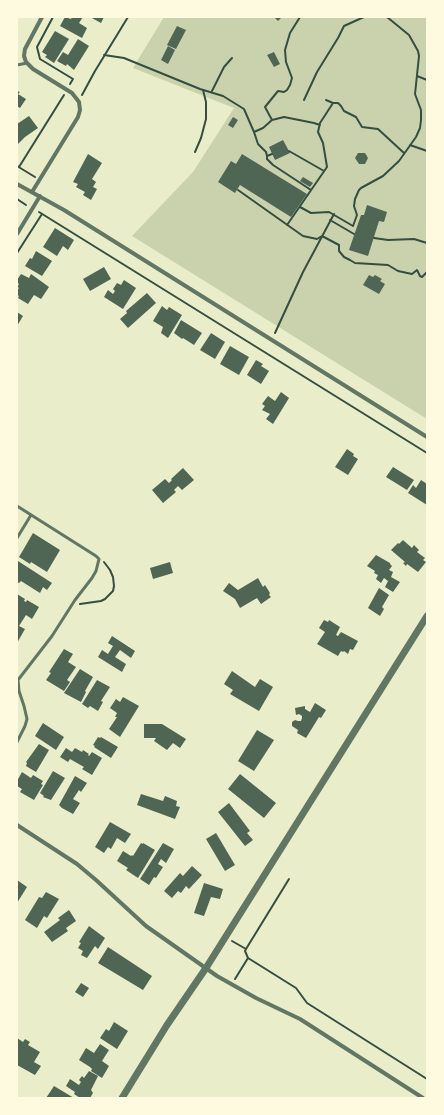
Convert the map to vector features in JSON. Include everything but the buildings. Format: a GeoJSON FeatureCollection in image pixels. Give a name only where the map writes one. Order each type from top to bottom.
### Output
{"type":"FeatureCollection","features":[{"type":"Feature","properties":{"kind":"street"},"geometry":{"type":"LineString","coordinates":[[32,192],[78,117],[80,110],[79,101],[67,90],[33,69],[27,63],[24,56],[25,49],[42,17]]}},
{"type":"Feature","properties":{"kind":"street"},"geometry":{"type":"LineString","coordinates":[[18,185],[40,196],[427,437]]}},
{"type":"Feature","properties":{"kind":"street"},"geometry":{"type":"LineString","coordinates":[[17,234],[40,196]]}},
{"type":"Feature","properties":{"kind":"street"},"geometry":{"type":"LineString","coordinates":[[122,1098],[167,1025],[206,968],[427,616]]}},
{"type":"Feature","properties":{"kind":"street"},"geometry":{"type":"LineString","coordinates":[[17,825],[77,864],[146,926],[206,968],[256,998],[305,1022],[423,1098]]}},
{"type":"Feature","properties":{"kind":"lane"},"geometry":{"type":"LineString","coordinates":[[17,65],[27,63]]}},
{"type":"Feature","properties":{"kind":"lane"},"geometry":{"type":"LineString","coordinates":[[17,506],[99,559],[94,575],[52,636],[18,680],[19,691],[25,710],[26,719],[25,726],[17,742]]}},
{"type":"Feature","properties":{"kind":"lane"},"geometry":{"type":"LineString","coordinates":[[17,538],[31,515]]}},
{"type":"Feature","properties":{"kind":"path"},"geometry":{"type":"LineString","coordinates":[[19,167],[73,79],[40,59],[37,47],[53,17]]}},
{"type":"Feature","properties":{"kind":"path"},"geometry":{"type":"LineString","coordinates":[[79,101],[104,55],[128,17]]}},
{"type":"Feature","properties":{"kind":"path"},"geometry":{"type":"LineString","coordinates":[[271,119],[265,107],[278,91],[284,92],[292,82],[284,50],[290,33],[300,17]]}},
{"type":"Feature","properties":{"kind":"path"},"geometry":{"type":"LineString","coordinates":[[304,100],[317,72],[344,26],[364,17]]}},
{"type":"Feature","properties":{"kind":"path"},"geometry":{"type":"LineString","coordinates":[[300,207],[311,213],[328,212],[334,214],[353,226],[357,215],[354,206],[355,199],[359,190],[383,176],[399,161],[416,137],[420,128],[421,120],[421,110],[416,98],[419,56],[409,35],[387,17]]}},
{"type":"Feature","properties":{"kind":"path"},"geometry":{"type":"LineString","coordinates":[[104,55],[124,58],[203,90],[223,96],[244,110],[258,144],[266,152],[267,159],[273,165],[311,190]]}},
{"type":"Feature","properties":{"kind":"path"},"geometry":{"type":"LineString","coordinates":[[212,92],[224,67],[232,58]]}},
{"type":"Feature","properties":{"kind":"path"},"geometry":{"type":"LineString","coordinates":[[417,76],[427,80]]}},
{"type":"Feature","properties":{"kind":"path"},"geometry":{"type":"LineString","coordinates":[[195,152],[201,138],[206,119],[206,102],[203,90]]}},
{"type":"Feature","properties":{"kind":"path"},"geometry":{"type":"LineString","coordinates":[[326,100],[333,103],[338,103],[344,111],[356,117],[362,127],[378,129],[404,154]]}},
{"type":"Feature","properties":{"kind":"path"},"geometry":{"type":"LineString","coordinates":[[288,225],[327,167],[323,143],[318,132],[326,113],[333,103]]}},
{"type":"Feature","properties":{"kind":"path"},"geometry":{"type":"LineString","coordinates":[[254,132],[263,128],[271,119],[284,117],[314,122],[320,125]]}},
{"type":"Feature","properties":{"kind":"path"},"geometry":{"type":"LineString","coordinates":[[410,145],[427,150]]}},
{"type":"Feature","properties":{"kind":"path"},"geometry":{"type":"LineString","coordinates":[[289,151],[324,171]]}},
{"type":"Feature","properties":{"kind":"path"},"geometry":{"type":"LineString","coordinates":[[267,156],[272,154]]}},
{"type":"Feature","properties":{"kind":"path"},"geometry":{"type":"LineString","coordinates":[[238,190],[303,236],[317,239],[322,236]]}},
{"type":"Feature","properties":{"kind":"path"},"geometry":{"type":"LineString","coordinates":[[17,253],[42,214],[427,453]]}},
{"type":"Feature","properties":{"kind":"path"},"geometry":{"type":"LineString","coordinates":[[272,340],[334,214]]}},
{"type":"Feature","properties":{"kind":"path"},"geometry":{"type":"LineString","coordinates":[[330,220],[354,234]]}},
{"type":"Feature","properties":{"kind":"path"},"geometry":{"type":"LineString","coordinates":[[322,236],[339,245],[339,251],[344,257],[355,263],[388,265],[398,271],[412,274],[417,270],[422,277],[427,272]]}},
{"type":"Feature","properties":{"kind":"path"},"geometry":{"type":"LineString","coordinates":[[374,238],[388,240],[414,239],[427,243]]}},
{"type":"Feature","properties":{"kind":"path"},"geometry":{"type":"LineString","coordinates":[[66,615],[76,605],[104,600],[113,591],[114,583],[111,571],[108,565],[99,559]]}},
{"type":"Feature","properties":{"kind":"path"},"geometry":{"type":"LineString","coordinates":[[290,879],[246,949],[245,951],[248,958],[296,988],[307,1003],[427,1079]]}},
{"type":"Feature","properties":{"kind":"path"},"geometry":{"type":"LineString","coordinates":[[225,937],[246,949]]}},
{"type":"Feature","properties":{"kind":"path"},"geometry":{"type":"LineString","coordinates":[[232,984],[248,958]]}},
{"type":"Feature","properties":{"kind":"green space"},"geometry":{"type":"Polygon","coordinates":[[[164,17],[427,17],[427,419],[132,236],[193,172],[234,108],[133,68],[164,17]]]}}]}
